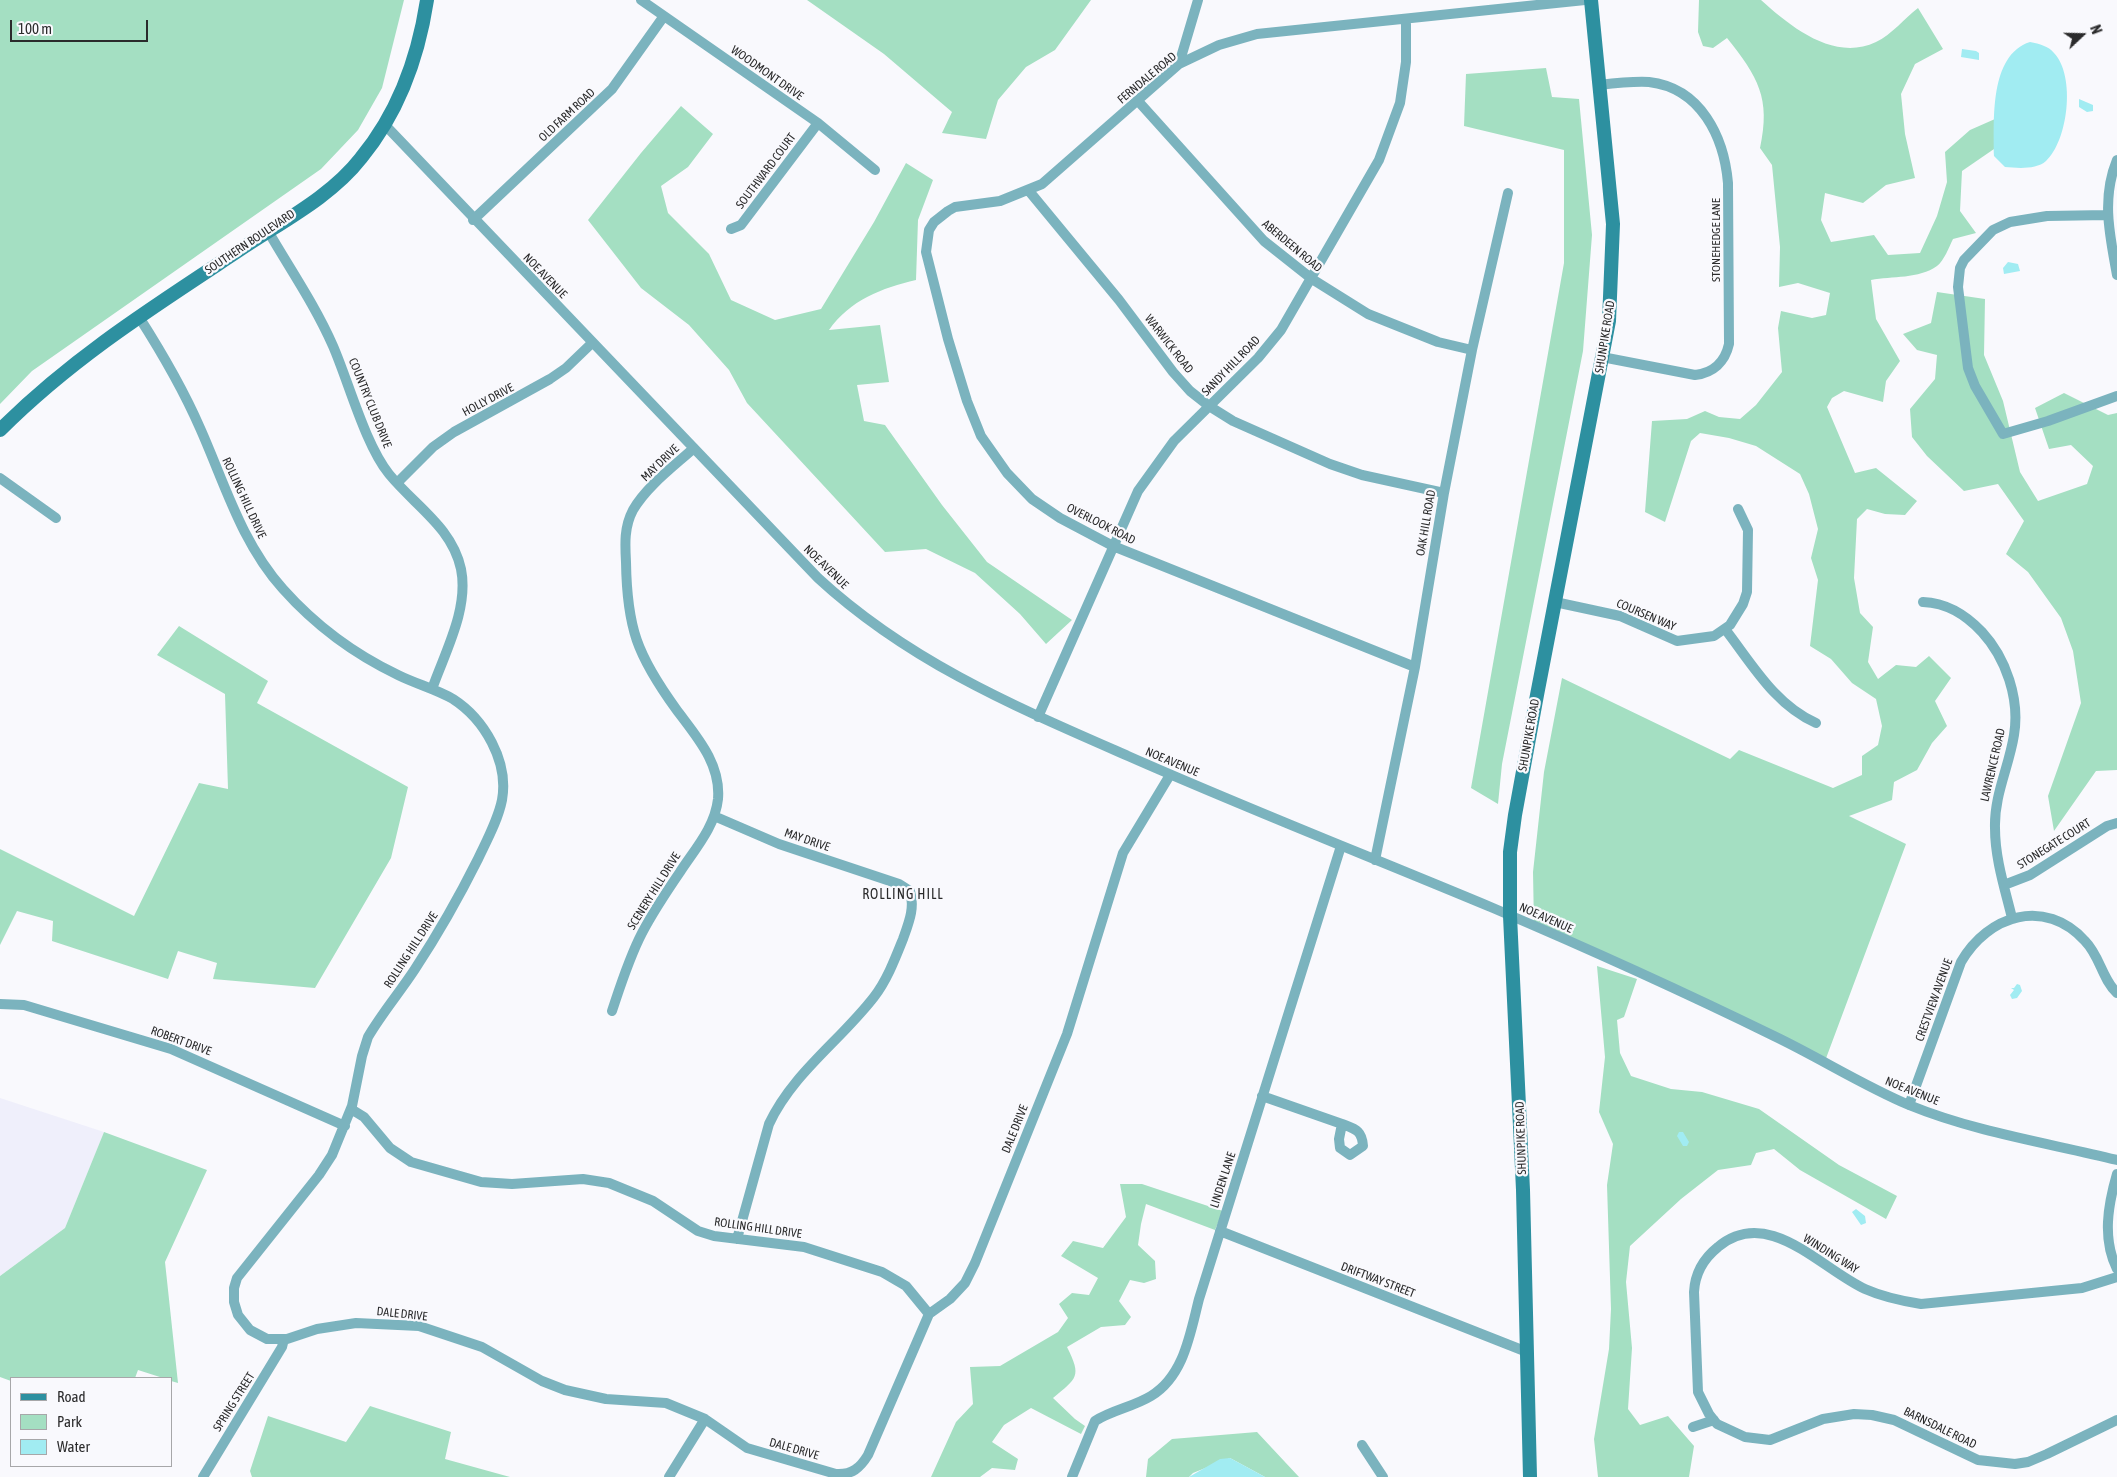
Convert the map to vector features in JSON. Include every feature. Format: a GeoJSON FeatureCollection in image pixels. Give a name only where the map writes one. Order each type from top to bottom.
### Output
{"type":"FeatureCollection","features":[{"type":"Feature","properties":{"kind":"main road","name":"SOUTHERN BOULEVARD"},"geometry":{"type":"LineString","coordinates":[[0,430],[62,372],[139,317],[323,194],[360,160],[386,126],[412,70],[427,0]]}},
{"type":"Feature","properties":{"kind":"main road","name":"SHUNPIKE ROAD"},"geometry":{"type":"LineString","coordinates":[[1530,1477],[1517,1051],[1510,916],[1510,852],[1515,814],[1602,357],[1612,286],[1613,224],[1591,0]]}},
{"type":"Feature","properties":{"kind":"street","name":"WOODMONT DRIVE"},"geometry":{"type":"LineString","coordinates":[[641,0],[818,123],[875,170]]}},
{"type":"Feature","properties":{"kind":"street"},"geometry":{"type":"LineString","coordinates":[[1179,64],[1198,0]]}},
{"type":"Feature","properties":{"kind":"street","name":"FERNDALE ROAD"},"geometry":{"type":"LineString","coordinates":[[926,252],[930,230],[934,222],[948,211],[955,207],[1000,201],[1029,191],[1053,176],[1179,64],[1219,45],[1257,34],[1585,0]]}},
{"type":"Feature","properties":{"kind":"street","name":"OLD FARM ROAD"},"geometry":{"type":"LineString","coordinates":[[474,220],[612,89],[664,16]]}},
{"type":"Feature","properties":{"kind":"street","name":"SANDY HILL ROAD"},"geometry":{"type":"LineString","coordinates":[[1038,717],[1138,491],[1174,441],[1258,358],[1281,330],[1379,160],[1391,132],[1400,103],[1406,62],[1406,19]]}},
{"type":"Feature","properties":{"kind":"street","name":"STONEHEDGE LANE"},"geometry":{"type":"LineString","coordinates":[[1599,85],[1650,82],[1663,85],[1690,100],[1708,118],[1720,140],[1726,164],[1728,183],[1729,344],[1722,361],[1712,370],[1694,375],[1602,357]]}},
{"type":"Feature","properties":{"kind":"street","name":"ABERDEEN ROAD"},"geometry":{"type":"LineString","coordinates":[[1138,101],[1264,241],[1312,279],[1368,314],[1438,342],[1472,350]]}},
{"type":"Feature","properties":{"kind":"street","name":"SOUTHWARD COURT"},"geometry":{"type":"LineString","coordinates":[[732,229],[742,225],[818,123]]}},
{"type":"Feature","properties":{"kind":"street","name":"NOE AVENUE"},"geometry":{"type":"LineString","coordinates":[[386,126],[820,580],[863,617],[940,668],[1038,717],[1170,775],[1510,916],[1776,1037],[1856,1080],[1909,1105],[1956,1121],[2117,1160]]}},
{"type":"Feature","properties":{"kind":"street"},"geometry":{"type":"LineString","coordinates":[[2117,160],[2109,186],[2107,215],[2117,275]]}},
{"type":"Feature","properties":{"kind":"street","name":"WARWICK ROAD"},"geometry":{"type":"LineString","coordinates":[[1029,191],[1120,300],[1173,372],[1190,391],[1209,406],[1233,421],[1330,464],[1362,475],[1444,493]]}},
{"type":"Feature","properties":{"kind":"street","name":"OAK HILL ROAD"},"geometry":{"type":"LineString","coordinates":[[1375,860],[1415,666],[1444,493],[1472,350],[1508,192]]}},
{"type":"Feature","properties":{"kind":"street"},"geometry":{"type":"LineString","coordinates":[[2107,215],[2047,216],[2010,222],[1993,230],[1964,260],[1960,268],[1958,287],[1968,368],[1975,386],[2003,434],[2048,421],[2117,396]]}},
{"type":"Feature","properties":{"kind":"street","name":"COUNTRY CLUB DRIVE"},"geometry":{"type":"LineString","coordinates":[[268,231],[314,306],[374,449],[397,483],[445,532],[456,554],[461,568],[463,584],[460,610],[432,689]]}},
{"type":"Feature","properties":{"kind":"street","name":"OVERLOOK ROAD"},"geometry":{"type":"LineString","coordinates":[[926,252],[948,339],[967,402],[982,436],[1007,472],[1032,500],[1060,518],[1113,546],[1415,666]]}},
{"type":"Feature","properties":{"kind":"street","name":"ROLLING HILL DRIVE"},"geometry":{"type":"LineString","coordinates":[[139,317],[173,372],[200,429],[235,516],[250,544],[268,570],[298,604],[336,639],[377,665],[432,689],[465,707],[482,725],[494,748],[499,766],[502,799],[489,835],[445,921],[368,1037],[351,1109],[364,1117],[390,1148],[411,1162],[481,1182],[512,1184],[582,1179],[609,1183],[653,1201],[698,1231],[736,1239],[804,1247],[882,1272],[906,1286],[929,1314]]}},
{"type":"Feature","properties":{"kind":"street","name":"HOLLY DRIVE"},"geometry":{"type":"LineString","coordinates":[[397,483],[418,460],[447,437],[550,379],[566,368],[592,343]]}},
{"type":"Feature","properties":{"kind":"street","name":"MAY DRIVE"},"geometry":{"type":"LineString","coordinates":[[694,448],[647,492],[632,512],[625,537],[626,583],[628,612],[633,635],[642,657],[656,681],[706,750],[713,765],[718,784],[718,800],[714,816],[780,844],[899,884],[910,890],[912,897],[910,920],[897,954],[874,997],[796,1081],[775,1110],[769,1124],[736,1239]]}},
{"type":"Feature","properties":{"kind":"street"},"geometry":{"type":"LineString","coordinates":[[0,478],[56,518]]}},
{"type":"Feature","properties":{"kind":"street"},"geometry":{"type":"LineString","coordinates":[[1738,509],[1748,530],[1749,580],[1743,604],[1725,629],[1773,692],[1802,717],[1816,723]]}},
{"type":"Feature","properties":{"kind":"street","name":"COURSEN WAY"},"geometry":{"type":"LineString","coordinates":[[1555,602],[1620,616],[1677,641],[1708,638],[1725,629]]}},
{"type":"Feature","properties":{"kind":"street","name":"LAWRENCE ROAD"},"geometry":{"type":"LineString","coordinates":[[1923,602],[1940,603],[1977,626],[1993,646],[2009,680],[2015,723],[1999,790],[1995,828],[1996,847],[2012,918]]}},
{"type":"Feature","properties":{"kind":"street","name":"DALE DRIVE"},"geometry":{"type":"LineString","coordinates":[[351,1109],[332,1155],[319,1176],[246,1264],[237,1278],[234,1288],[236,1310],[245,1325],[260,1337],[273,1340],[284,1339],[328,1327],[356,1323],[419,1326],[482,1347],[542,1381],[565,1390],[606,1399],[666,1403],[705,1419],[747,1448],[823,1471],[850,1473],[863,1464],[868,1455],[929,1314],[950,1299],[965,1283],[975,1262],[1067,1034],[1123,853],[1170,775]]}},
{"type":"Feature","properties":{"kind":"street","name":"SCENERY HILL DRIVE"},"geometry":{"type":"LineString","coordinates":[[612,1011],[623,977],[642,932],[707,833],[714,816]]}},
{"type":"Feature","properties":{"kind":"street","name":"STONEGATE COURT"},"geometry":{"type":"LineString","coordinates":[[2004,885],[2030,875],[2107,826],[2117,823]]}},
{"type":"Feature","properties":{"kind":"street","name":"LINDEN LANE"},"geometry":{"type":"LineString","coordinates":[[1072,1477],[1095,1421],[1152,1396],[1170,1379],[1184,1356],[1198,1300],[1341,846]]}},
{"type":"Feature","properties":{"kind":"street","name":"CRESTVIEW AVENUE"},"geometry":{"type":"LineString","coordinates":[[1909,1105],[1961,962],[1975,941],[1984,932],[2012,918],[2031,916],[2049,918],[2077,933],[2094,952],[2107,980],[2117,993]]}},
{"type":"Feature","properties":{"kind":"street","name":"ROBERT DRIVE"},"geometry":{"type":"LineString","coordinates":[[0,1004],[24,1005],[171,1049],[345,1126]]}},
{"type":"Feature","properties":{"kind":"street"},"geometry":{"type":"LineString","coordinates":[[1262,1096],[1342,1124]]}},
{"type":"Feature","properties":{"kind":"street"},"geometry":{"type":"LineString","coordinates":[[2117,1174],[2109,1207],[2108,1226],[2110,1251],[2117,1269]]}},
{"type":"Feature","properties":{"kind":"street","name":"DRIFTWAY STREET"},"geometry":{"type":"LineString","coordinates":[[1220,1231],[1527,1352]]}},
{"type":"Feature","properties":{"kind":"street","name":"WINDING WAY"},"geometry":{"type":"LineString","coordinates":[[1714,1420],[1702,1404],[1696,1380],[1694,1279],[1699,1268],[1711,1253],[1737,1236],[1756,1233],[1774,1236],[1797,1247],[1866,1290],[1902,1301],[1921,1304],[2082,1288],[2117,1277]]}},
{"type":"Feature","properties":{"kind":"street","name":"SPRING STREET"},"geometry":{"type":"LineString","coordinates":[[203,1477],[282,1347],[284,1339]]}},
{"type":"Feature","properties":{"kind":"street","name":"BARNSDALE ROAD"},"geometry":{"type":"LineString","coordinates":[[1714,1420],[1734,1433],[1764,1441],[1822,1419],[1854,1414],[1872,1415],[1894,1420],[1978,1460],[2002,1464],[2028,1462],[2117,1420]]}},
{"type":"Feature","properties":{"kind":"street"},"geometry":{"type":"LineString","coordinates":[[670,1477],[705,1419]]}},
{"type":"Feature","properties":{"kind":"street"},"geometry":{"type":"LineString","coordinates":[[1693,1427],[1714,1420]]}},
{"type":"Feature","properties":{"kind":"street"},"geometry":{"type":"LineString","coordinates":[[1362,1445],[1383,1477]]}},
{"type":"Feature","properties":{"kind":"shaded area"},"geometry":{"type":"Polygon","coordinates":[[[0,1098],[104,1132],[65,1228],[0,1276],[0,1098]]]}},
{"type":"Feature","properties":{"kind":"green space"},"geometry":{"type":"Polygon","coordinates":[[[0,0],[404,0],[382,88],[358,130],[321,169],[32,371],[0,404],[0,0]]]}},
{"type":"Feature","properties":{"kind":"green space"},"geometry":{"type":"Polygon","coordinates":[[[807,0],[1091,0],[1055,50],[1026,67],[998,100],[986,139],[942,133],[952,112],[884,54],[807,0]]]}},
{"type":"Feature","properties":{"kind":"green space"},"geometry":{"type":"Polygon","coordinates":[[[1699,0],[1761,0],[1786,21],[1814,39],[1829,45],[1845,48],[1860,47],[1882,39],[1918,8],[1943,49],[1915,64],[1901,94],[1905,134],[1915,178],[1886,185],[1863,203],[1825,193],[1821,220],[1831,242],[1874,235],[1888,255],[1920,253],[1937,216],[1947,182],[1945,152],[1970,130],[1995,119],[1994,149],[1962,171],[1960,211],[1976,233],[1953,239],[1942,261],[1930,270],[1914,275],[1871,280],[1876,319],[1900,361],[1886,381],[1883,402],[1844,391],[1832,398],[1827,407],[1855,473],[1876,468],[1917,501],[1905,515],[1885,514],[1867,509],[1857,519],[1854,578],[1860,613],[1873,627],[1868,662],[1878,679],[1896,665],[1916,667],[1929,656],[1951,678],[1935,701],[1947,726],[1932,743],[1917,770],[1894,782],[1892,800],[1849,816],[1906,844],[1825,1061],[1534,926],[1533,872],[1544,772],[1562,678],[1730,759],[1739,750],[1833,788],[1862,775],[1862,756],[1878,745],[1882,726],[1876,699],[1852,683],[1831,659],[1810,646],[1818,580],[1811,558],[1818,529],[1809,494],[1800,474],[1756,446],[1729,438],[1700,433],[1691,441],[1665,522],[1645,512],[1652,421],[1687,419],[1705,411],[1719,417],[1740,419],[1756,405],[1782,372],[1778,328],[1781,311],[1812,318],[1826,315],[1830,293],[1798,283],[1779,287],[1780,247],[1772,165],[1760,148],[1763,131],[1763,102],[1754,77],[1727,38],[1713,48],[1703,46],[1698,32],[1699,0]]]}},
{"type":"Feature","properties":{"kind":"green space"},"geometry":{"type":"Polygon","coordinates":[[[1546,68],[1552,97],[1579,99],[1592,235],[1583,351],[1502,764],[1498,804],[1471,788],[1564,263],[1564,150],[1464,126],[1466,74],[1546,68]]]}},
{"type":"Feature","properties":{"kind":"green space"},"geometry":{"type":"Polygon","coordinates":[[[681,106],[713,134],[688,167],[661,186],[668,213],[709,254],[731,300],[775,320],[821,309],[874,222],[906,163],[933,180],[918,220],[916,280],[879,291],[857,303],[837,320],[829,330],[880,325],[889,382],[857,385],[864,421],[885,425],[942,505],[987,562],[1072,620],[1046,644],[1020,614],[975,573],[926,549],[885,552],[747,403],[729,370],[689,325],[641,288],[588,220],[681,106]]]}},
{"type":"Feature","properties":{"kind":"green space"},"geometry":{"type":"Polygon","coordinates":[[[1937,292],[1985,299],[1984,355],[2003,401],[2020,472],[2038,501],[2087,484],[2093,466],[2071,445],[2049,449],[2035,408],[2064,393],[2108,415],[2117,413],[2117,770],[2096,771],[2054,831],[2048,796],[2081,703],[2073,651],[2061,618],[2028,572],[2006,554],[2024,521],[1998,484],[1964,491],[1927,456],[1912,437],[1910,409],[1935,379],[1937,355],[1917,350],[1903,334],[1931,323],[1937,292]]]}},
{"type":"Feature","properties":{"kind":"green space"},"geometry":{"type":"Polygon","coordinates":[[[179,626],[268,681],[257,703],[408,787],[391,858],[315,988],[213,979],[217,963],[178,951],[168,979],[52,941],[53,921],[17,911],[0,945],[0,849],[134,916],[199,783],[228,789],[225,694],[157,655],[179,626]]]}},
{"type":"Feature","properties":{"kind":"green space"},"geometry":{"type":"Polygon","coordinates":[[[1597,966],[1637,979],[1624,1017],[1617,1020],[1620,1053],[1631,1076],[1671,1089],[1702,1092],[1759,1109],[1839,1165],[1897,1196],[1886,1219],[1800,1170],[1774,1149],[1756,1153],[1751,1165],[1718,1170],[1681,1199],[1630,1246],[1626,1282],[1632,1348],[1628,1409],[1640,1425],[1668,1416],[1694,1446],[1689,1477],[1598,1477],[1594,1439],[1609,1349],[1611,1309],[1607,1185],[1613,1144],[1599,1112],[1605,1057],[1597,966]]]}},
{"type":"Feature","properties":{"kind":"green space"},"geometry":{"type":"Polygon","coordinates":[[[104,1132],[207,1170],[165,1262],[178,1383],[172,1381],[172,1377],[160,1377],[138,1370],[135,1377],[10,1377],[10,1381],[0,1377],[0,1276],[65,1228],[104,1132]]]}},
{"type":"Feature","properties":{"kind":"green space"},"geometry":{"type":"Polygon","coordinates":[[[1120,1184],[1142,1184],[1223,1211],[1215,1230],[1146,1204],[1138,1245],[1155,1261],[1156,1279],[1144,1283],[1130,1280],[1119,1301],[1131,1317],[1125,1325],[1101,1327],[1067,1347],[1075,1365],[1075,1376],[1053,1398],[1085,1426],[1081,1434],[1031,1408],[1004,1425],[992,1442],[1018,1459],[1015,1470],[992,1468],[980,1477],[931,1477],[956,1422],[973,1404],[970,1367],[1000,1366],[1058,1332],[1068,1318],[1059,1304],[1072,1293],[1089,1295],[1098,1278],[1061,1256],[1073,1241],[1103,1248],[1126,1217],[1120,1184]]]}},
{"type":"Feature","properties":{"kind":"green space"},"geometry":{"type":"Polygon","coordinates":[[[370,1406],[451,1432],[445,1459],[510,1477],[252,1477],[250,1471],[268,1416],[346,1442],[370,1406]]]}},
{"type":"Feature","properties":{"kind":"green space"},"geometry":{"type":"Polygon","coordinates":[[[1257,1432],[1299,1477],[1265,1477],[1230,1458],[1193,1473],[1189,1477],[1146,1477],[1148,1459],[1172,1439],[1257,1432]]]}},
{"type":"Feature","properties":{"kind":"water"},"geometry":{"type":"Polygon","coordinates":[[[2030,42],[2049,49],[2061,63],[2067,92],[2064,124],[2054,152],[2042,164],[2021,168],[2005,167],[1994,156],[1997,91],[2007,60],[2017,49],[2030,42]]]}},
{"type":"Feature","properties":{"kind":"water"},"geometry":{"type":"Polygon","coordinates":[[[1962,49],[1976,51],[1979,53],[1979,60],[1961,57],[1962,49]]]}},
{"type":"Feature","properties":{"kind":"water"},"geometry":{"type":"Polygon","coordinates":[[[2079,99],[2093,105],[2093,111],[2087,112],[2079,107],[2079,99]]]}},
{"type":"Feature","properties":{"kind":"water"},"geometry":{"type":"Polygon","coordinates":[[[2008,262],[2018,264],[2020,271],[2004,274],[2003,268],[2008,262]]]}},
{"type":"Feature","properties":{"kind":"water"},"geometry":{"type":"Polygon","coordinates":[[[2017,984],[2020,985],[2022,991],[2017,998],[2012,999],[2010,995],[2014,990],[2011,988],[2014,988],[2017,984]]]}},
{"type":"Feature","properties":{"kind":"water"},"geometry":{"type":"Polygon","coordinates":[[[1679,1132],[1683,1132],[1689,1142],[1687,1146],[1683,1146],[1677,1136],[1679,1132]]]}},
{"type":"Feature","properties":{"kind":"water"},"geometry":{"type":"Polygon","coordinates":[[[1856,1209],[1865,1216],[1866,1223],[1861,1225],[1852,1212],[1856,1209]]]}},
{"type":"Feature","properties":{"kind":"water"},"geometry":{"type":"Polygon","coordinates":[[[1230,1458],[1265,1477],[1189,1477],[1220,1459],[1230,1458]]]}},
{"type":"Feature","properties":{"kind":"district","name":"ROLLING HILL"},"geometry":{"type":"Point","coordinates":[903,895]}}]}
